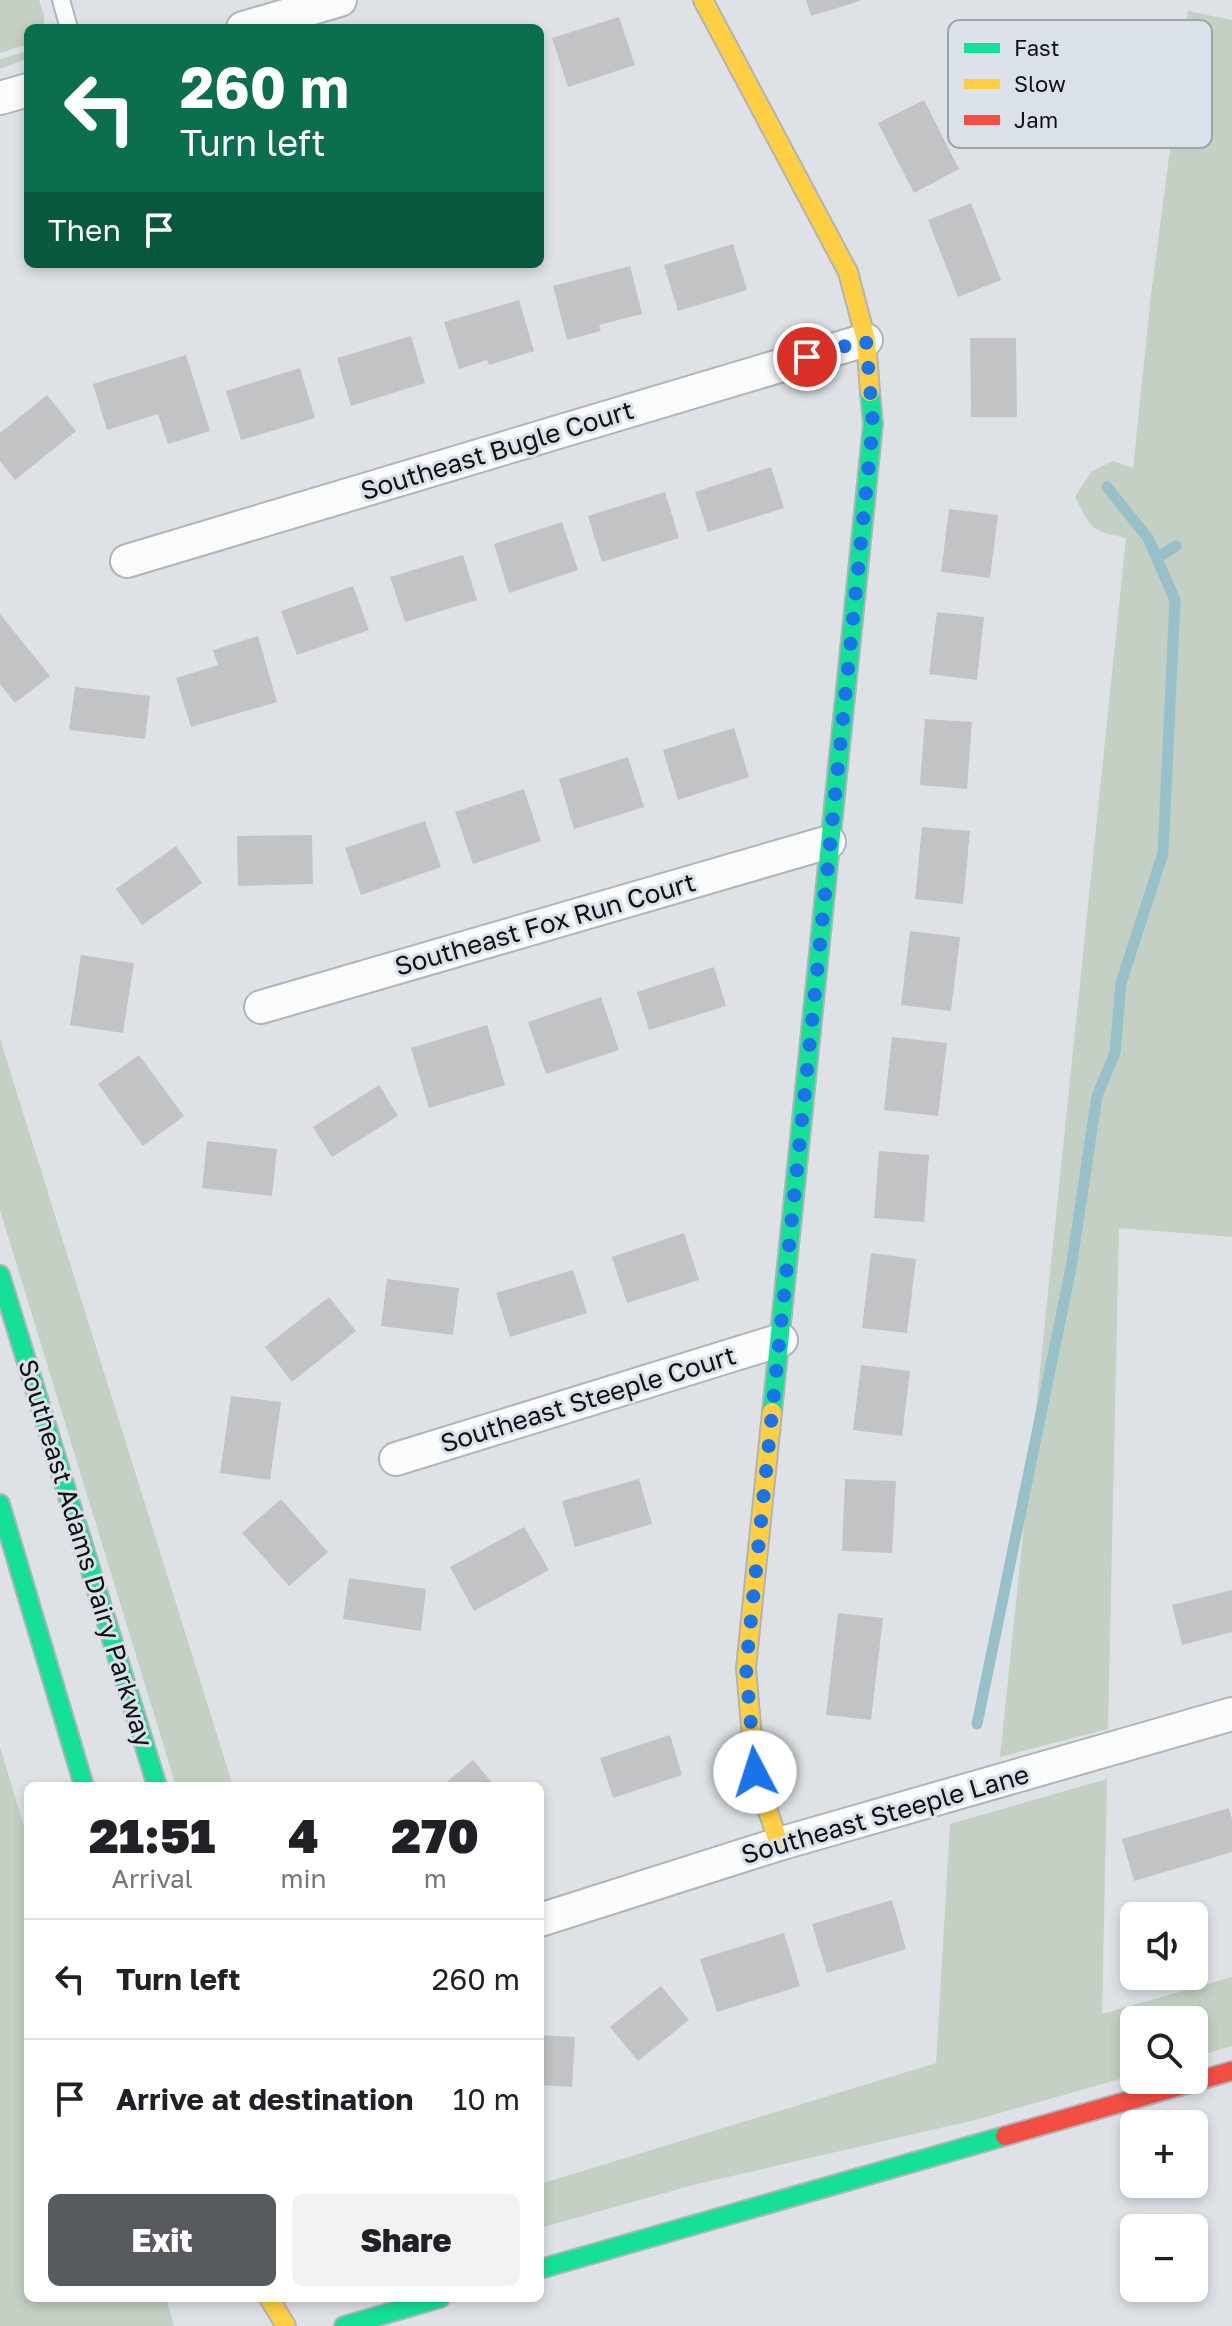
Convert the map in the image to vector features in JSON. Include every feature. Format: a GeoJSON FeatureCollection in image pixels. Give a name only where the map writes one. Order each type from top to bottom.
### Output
{"type":"FeatureCollection","features":[{"type":"Feature","properties":{"kind":"street"},"geometry":{"type":"LineString","coordinates":[[257,24],[340,0]]}},
{"type":"Feature","properties":{"kind":"street"},"geometry":{"type":"LineString","coordinates":[[703,0],[848,272],[866,340],[873,424],[746,1668],[755,1772],[779,1844]]}},
{"type":"Feature","properties":{"kind":"street"},"geometry":{"type":"LineString","coordinates":[[0,98],[24,91]]}},
{"type":"Feature","properties":{"kind":"street","name":"Southeast Bugle Court"},"geometry":{"type":"LineString","coordinates":[[127,561],[866,340]]}},
{"type":"Feature","properties":{"kind":"street","name":"Southeast Fox Run Court"},"geometry":{"type":"LineString","coordinates":[[261,1007],[829,842]]}},
{"type":"Feature","properties":{"kind":"street","name":"Southeast Adams Dairy Parkway"},"geometry":{"type":"LineString","coordinates":[[0,1275],[156,1782]]}},
{"type":"Feature","properties":{"kind":"street","name":"Southeast Steeple Court"},"geometry":{"type":"LineString","coordinates":[[396,1459],[781,1340]]}},
{"type":"Feature","properties":{"kind":"street"},"geometry":{"type":"LineString","coordinates":[[0,1504],[83,1782]]}},
{"type":"Feature","properties":{"kind":"street","name":"Southeast Steeple Lane"},"geometry":{"type":"LineString","coordinates":[[544,1919],[779,1844],[1232,1714]]}},
{"type":"Feature","properties":{"kind":"street"},"geometry":{"type":"LineString","coordinates":[[544,2268],[1232,2071]]}},
{"type":"Feature","properties":{"kind":"street"},"geometry":{"type":"LineString","coordinates":[[271,2302],[286,2326]]}},
{"type":"Feature","properties":{"kind":"street"},"geometry":{"type":"LineString","coordinates":[[290,2302],[293,2326]]}},
{"type":"Feature","properties":{"kind":"street"},"geometry":{"type":"LineString","coordinates":[[344,2326],[426,2302]]}},
{"type":"Feature","properties":{"kind":"lane"},"geometry":{"type":"LineString","coordinates":[[61,0],[68,24]]}},
{"type":"Feature","properties":{"kind":"green space"},"geometry":{"type":"Polygon","coordinates":[[[0,0],[39,0],[44,24],[24,24],[24,45],[0,53],[0,0]]]}},
{"type":"Feature","properties":{"kind":"green space"},"geometry":{"type":"Polygon","coordinates":[[[1188,11],[1232,20],[1232,1237],[1119,1228],[1108,1729],[1000,1757],[1126,538],[1093,527],[1075,497],[1091,472],[1113,461],[1133,468],[1170,148],[1212,148],[1212,20],[1187,20],[1188,11]]]}},
{"type":"Feature","properties":{"kind":"green space"},"geometry":{"type":"Polygon","coordinates":[[[24,52],[24,60],[0,69],[0,59],[24,52]]]}},
{"type":"Feature","properties":{"kind":"green space"},"geometry":{"type":"Polygon","coordinates":[[[0,1039],[232,1782],[175,1782],[0,1210],[0,1039]]]}},
{"type":"Feature","properties":{"kind":"green space"},"geometry":{"type":"Polygon","coordinates":[[[0,1747],[24,1827],[24,2302],[167,2302],[174,2326],[0,2326],[0,1747]]]}},
{"type":"Feature","properties":{"kind":"green space"},"geometry":{"type":"Polygon","coordinates":[[[1107,1779],[1102,2014],[1120,2009],[1120,2079],[975,2120],[693,2185],[544,2227],[544,2183],[936,2063],[950,1824],[1107,1779]]]}},
{"type":"Feature","properties":{"kind":"green space"},"geometry":{"type":"Polygon","coordinates":[[[1232,1977],[1232,2046],[1208,2053],[1208,2006],[1130,2006],[1186,1990],[1208,1990],[1208,1984],[1232,1977]]]}},
{"type":"Feature","properties":{"kind":"building"},"geometry":{"type":"Polygon","coordinates":[[[806,0],[860,0],[860,1],[811,16],[806,0]]]}},
{"type":"Feature","properties":{"kind":"building"},"geometry":{"type":"Polygon","coordinates":[[[619,17],[635,65],[568,87],[552,38],[619,17]]]}},
{"type":"Feature","properties":{"kind":"building"},"geometry":{"type":"Polygon","coordinates":[[[924,100],[959,169],[914,193],[878,123],[924,100]]]}},
{"type":"Feature","properties":{"kind":"building"},"geometry":{"type":"Polygon","coordinates":[[[971,203],[1001,280],[958,297],[928,220],[971,203]]]}},
{"type":"Feature","properties":{"kind":"building"},"geometry":{"type":"Polygon","coordinates":[[[733,244],[747,290],[678,311],[664,265],[733,244]]]}},
{"type":"Feature","properties":{"kind":"building"},"geometry":{"type":"Polygon","coordinates":[[[630,266],[642,314],[599,325],[601,331],[567,340],[553,286],[630,266]]]}},
{"type":"Feature","properties":{"kind":"building"},"geometry":{"type":"Polygon","coordinates":[[[519,300],[534,351],[489,365],[487,360],[459,369],[444,322],[519,300]]]}},
{"type":"Feature","properties":{"kind":"building"},"geometry":{"type":"Polygon","coordinates":[[[411,336],[425,383],[351,406],[337,358],[411,336]]]}},
{"type":"Feature","properties":{"kind":"building"},"geometry":{"type":"Polygon","coordinates":[[[970,338],[1016,338],[1017,417],[971,417],[970,338]]]}},
{"type":"Feature","properties":{"kind":"building"},"geometry":{"type":"Polygon","coordinates":[[[186,355],[210,431],[168,444],[158,414],[107,430],[93,384],[186,355]]]}},
{"type":"Feature","properties":{"kind":"building"},"geometry":{"type":"Polygon","coordinates":[[[300,368],[315,418],[241,440],[226,391],[300,368]]]}},
{"type":"Feature","properties":{"kind":"building"},"geometry":{"type":"Polygon","coordinates":[[[47,395],[76,431],[15,480],[0,461],[0,433],[47,395]]]}},
{"type":"Feature","properties":{"kind":"building"},"geometry":{"type":"Polygon","coordinates":[[[771,467],[784,508],[708,532],[695,492],[771,467]]]}},
{"type":"Feature","properties":{"kind":"building"},"geometry":{"type":"Polygon","coordinates":[[[665,492],[679,538],[602,562],[588,516],[665,492]]]}},
{"type":"Feature","properties":{"kind":"building"},"geometry":{"type":"Polygon","coordinates":[[[949,509],[998,515],[990,578],[941,572],[949,509]]]}},
{"type":"Feature","properties":{"kind":"building"},"geometry":{"type":"Polygon","coordinates":[[[562,522],[578,570],[509,593],[494,544],[562,522]]]}},
{"type":"Feature","properties":{"kind":"building"},"geometry":{"type":"Polygon","coordinates":[[[463,555],[477,600],[405,622],[390,577],[463,555]]]}},
{"type":"Feature","properties":{"kind":"building"},"geometry":{"type":"Polygon","coordinates":[[[353,586],[369,630],[297,655],[281,611],[353,586]]]}},
{"type":"Feature","properties":{"kind":"building"},"geometry":{"type":"Polygon","coordinates":[[[937,612],[984,617],[977,680],[929,674],[937,612]]]}},
{"type":"Feature","properties":{"kind":"building"},"geometry":{"type":"Polygon","coordinates":[[[0,614],[50,676],[15,703],[0,684],[0,614]]]}},
{"type":"Feature","properties":{"kind":"building"},"geometry":{"type":"Polygon","coordinates":[[[258,636],[277,702],[191,727],[176,678],[218,665],[213,650],[258,636]]]}},
{"type":"Feature","properties":{"kind":"building"},"geometry":{"type":"Polygon","coordinates":[[[75,687],[150,696],[145,739],[69,730],[75,687]]]}},
{"type":"Feature","properties":{"kind":"building"},"geometry":{"type":"Polygon","coordinates":[[[925,719],[972,722],[967,789],[920,785],[925,719]]]}},
{"type":"Feature","properties":{"kind":"building"},"geometry":{"type":"Polygon","coordinates":[[[734,728],[749,777],[678,800],[663,750],[734,728]]]}},
{"type":"Feature","properties":{"kind":"building"},"geometry":{"type":"Polygon","coordinates":[[[628,757],[644,807],[574,829],[559,779],[628,757]]]}},
{"type":"Feature","properties":{"kind":"building"},"geometry":{"type":"Polygon","coordinates":[[[524,789],[541,841],[473,864],[455,812],[524,789]]]}},
{"type":"Feature","properties":{"kind":"building"},"geometry":{"type":"Polygon","coordinates":[[[425,821],[441,867],[361,895],[345,848],[425,821]]]}},
{"type":"Feature","properties":{"kind":"building"},"geometry":{"type":"Polygon","coordinates":[[[922,827],[970,831],[963,904],[915,899],[922,827]]]}},
{"type":"Feature","properties":{"kind":"building"},"geometry":{"type":"Polygon","coordinates":[[[312,835],[313,884],[238,886],[237,836],[312,835]]]}},
{"type":"Feature","properties":{"kind":"building"},"geometry":{"type":"Polygon","coordinates":[[[176,846],[202,883],[142,925],[116,889],[176,846]]]}},
{"type":"Feature","properties":{"kind":"building"},"geometry":{"type":"Polygon","coordinates":[[[910,931],[960,937],[951,1011],[901,1005],[910,931]]]}},
{"type":"Feature","properties":{"kind":"building"},"geometry":{"type":"Polygon","coordinates":[[[81,955],[134,963],[123,1033],[70,1025],[81,955]]]}},
{"type":"Feature","properties":{"kind":"building"},"geometry":{"type":"Polygon","coordinates":[[[714,967],[726,1006],[649,1030],[637,992],[714,967]]]}},
{"type":"Feature","properties":{"kind":"building"},"geometry":{"type":"Polygon","coordinates":[[[601,997],[619,1050],[546,1074],[528,1022],[601,997]]]}},
{"type":"Feature","properties":{"kind":"building"},"geometry":{"type":"Polygon","coordinates":[[[487,1025],[505,1085],[429,1108],[411,1048],[487,1025]]]}},
{"type":"Feature","properties":{"kind":"building"},"geometry":{"type":"Polygon","coordinates":[[[892,1037],[947,1043],[938,1116],[884,1110],[892,1037]]]}},
{"type":"Feature","properties":{"kind":"building"},"geometry":{"type":"Polygon","coordinates":[[[139,1055],[184,1116],[143,1146],[98,1084],[139,1055]]]}},
{"type":"Feature","properties":{"kind":"building"},"geometry":{"type":"Polygon","coordinates":[[[379,1085],[398,1116],[332,1157],[313,1127],[379,1085]]]}},
{"type":"Feature","properties":{"kind":"building"},"geometry":{"type":"Polygon","coordinates":[[[207,1141],[277,1149],[272,1196],[202,1188],[207,1141]]]}},
{"type":"Feature","properties":{"kind":"building"},"geometry":{"type":"Polygon","coordinates":[[[879,1151],[929,1155],[924,1222],[874,1218],[879,1151]]]}},
{"type":"Feature","properties":{"kind":"building"},"geometry":{"type":"Polygon","coordinates":[[[684,1233],[699,1280],[627,1303],[612,1257],[684,1233]]]}},
{"type":"Feature","properties":{"kind":"building"},"geometry":{"type":"Polygon","coordinates":[[[871,1253],[916,1259],[907,1333],[862,1328],[871,1253]]]}},
{"type":"Feature","properties":{"kind":"building"},"geometry":{"type":"Polygon","coordinates":[[[573,1270],[587,1313],[510,1337],[496,1293],[573,1270]]]}},
{"type":"Feature","properties":{"kind":"building"},"geometry":{"type":"Polygon","coordinates":[[[387,1279],[459,1288],[453,1335],[381,1326],[387,1279]]]}},
{"type":"Feature","properties":{"kind":"building"},"geometry":{"type":"Polygon","coordinates":[[[329,1297],[356,1331],[292,1382],[265,1347],[329,1297]]]}},
{"type":"Feature","properties":{"kind":"building"},"geometry":{"type":"Polygon","coordinates":[[[861,1365],[910,1371],[902,1436],[853,1430],[861,1365]]]}},
{"type":"Feature","properties":{"kind":"building"},"geometry":{"type":"Polygon","coordinates":[[[231,1396],[281,1402],[270,1480],[220,1473],[231,1396]]]}},
{"type":"Feature","properties":{"kind":"building"},"geometry":{"type":"Polygon","coordinates":[[[639,1479],[652,1524],[575,1547],[562,1501],[639,1479]]]}},
{"type":"Feature","properties":{"kind":"building"},"geometry":{"type":"Polygon","coordinates":[[[845,1479],[896,1481],[892,1553],[842,1551],[845,1479]]]}},
{"type":"Feature","properties":{"kind":"building"},"geometry":{"type":"Polygon","coordinates":[[[281,1499],[328,1552],[289,1586],[242,1533],[281,1499]]]}},
{"type":"Feature","properties":{"kind":"building"},"geometry":{"type":"Polygon","coordinates":[[[524,1527],[549,1570],[474,1611],[450,1567],[524,1527]]]}},
{"type":"Feature","properties":{"kind":"building"},"geometry":{"type":"Polygon","coordinates":[[[349,1578],[426,1589],[421,1631],[343,1619],[349,1578]]]}},
{"type":"Feature","properties":{"kind":"building"},"geometry":{"type":"Polygon","coordinates":[[[1232,1590],[1232,1632],[1182,1645],[1172,1605],[1232,1590]]]}},
{"type":"Feature","properties":{"kind":"building"},"geometry":{"type":"Polygon","coordinates":[[[838,1613],[883,1618],[871,1720],[826,1715],[838,1613]]]}},
{"type":"Feature","properties":{"kind":"building"},"geometry":{"type":"Polygon","coordinates":[[[670,1735],[682,1775],[613,1798],[600,1758],[670,1735]]]}},
{"type":"Feature","properties":{"kind":"building"},"geometry":{"type":"Polygon","coordinates":[[[473,1760],[492,1782],[447,1782],[473,1760]]]}},
{"type":"Feature","properties":{"kind":"building"},"geometry":{"type":"Polygon","coordinates":[[[1229,1808],[1232,1852],[1134,1881],[1122,1839],[1229,1808]]]}},
{"type":"Feature","properties":{"kind":"building"},"geometry":{"type":"Polygon","coordinates":[[[892,1900],[906,1949],[827,1973],[812,1924],[892,1900]]]}},
{"type":"Feature","properties":{"kind":"building"},"geometry":{"type":"Polygon","coordinates":[[[784,1933],[800,1986],[717,2012],[700,1959],[784,1933]]]}},
{"type":"Feature","properties":{"kind":"building"},"geometry":{"type":"Polygon","coordinates":[[[661,1986],[689,2020],[638,2061],[610,2027],[661,1986]]]}},
{"type":"Feature","properties":{"kind":"building"},"geometry":{"type":"Polygon","coordinates":[[[544,2035],[575,2037],[572,2087],[544,2085],[544,2035]]]}},
{"type":"Feature","properties":{"kind":"waterway"},"geometry":{"type":"LineString","coordinates":[[977,1724],[1071,1268],[1097,1096],[1115,1053],[1121,983],[1163,853],[1175,600],[1148,538],[1107,487]]}},
{"type":"Feature","properties":{"kind":"waterway"},"geometry":{"type":"LineString","coordinates":[[1157,558],[1176,546]]}},
{"type":"Feature","properties":{"kind":"traffic: fast"},"geometry":{"type":"LineString","coordinates":[[772,1412],[873,424],[870,392]]}},
{"type":"Feature","properties":{"kind":"traffic: fast"},"geometry":{"type":"LineString","coordinates":[[0,1275],[156,1782]]}},
{"type":"Feature","properties":{"kind":"traffic: fast"},"geometry":{"type":"LineString","coordinates":[[0,1504],[83,1782]]}},
{"type":"Feature","properties":{"kind":"traffic: fast"},"geometry":{"type":"LineString","coordinates":[[544,2268],[1005,2136]]}},
{"type":"Feature","properties":{"kind":"traffic: fast"},"geometry":{"type":"LineString","coordinates":[[344,2326],[426,2302]]}},
{"type":"Feature","properties":{"kind":"traffic: slow"},"geometry":{"type":"LineString","coordinates":[[703,0],[848,272],[866,340],[870,392]]}},
{"type":"Feature","properties":{"kind":"traffic: slow"},"geometry":{"type":"LineString","coordinates":[[772,1412],[746,1668],[755,1772],[779,1844]]}},
{"type":"Feature","properties":{"kind":"traffic: slow"},"geometry":{"type":"LineString","coordinates":[[271,2302],[286,2326]]}},
{"type":"Feature","properties":{"kind":"traffic: jam"},"geometry":{"type":"LineString","coordinates":[[1005,2136],[1232,2071]]}},
{"type":"Feature","properties":{"kind":"route"},"geometry":{"type":"LineString","coordinates":[[755,1772],[746,1668],[873,424],[866,340],[807,357]]}}]}
